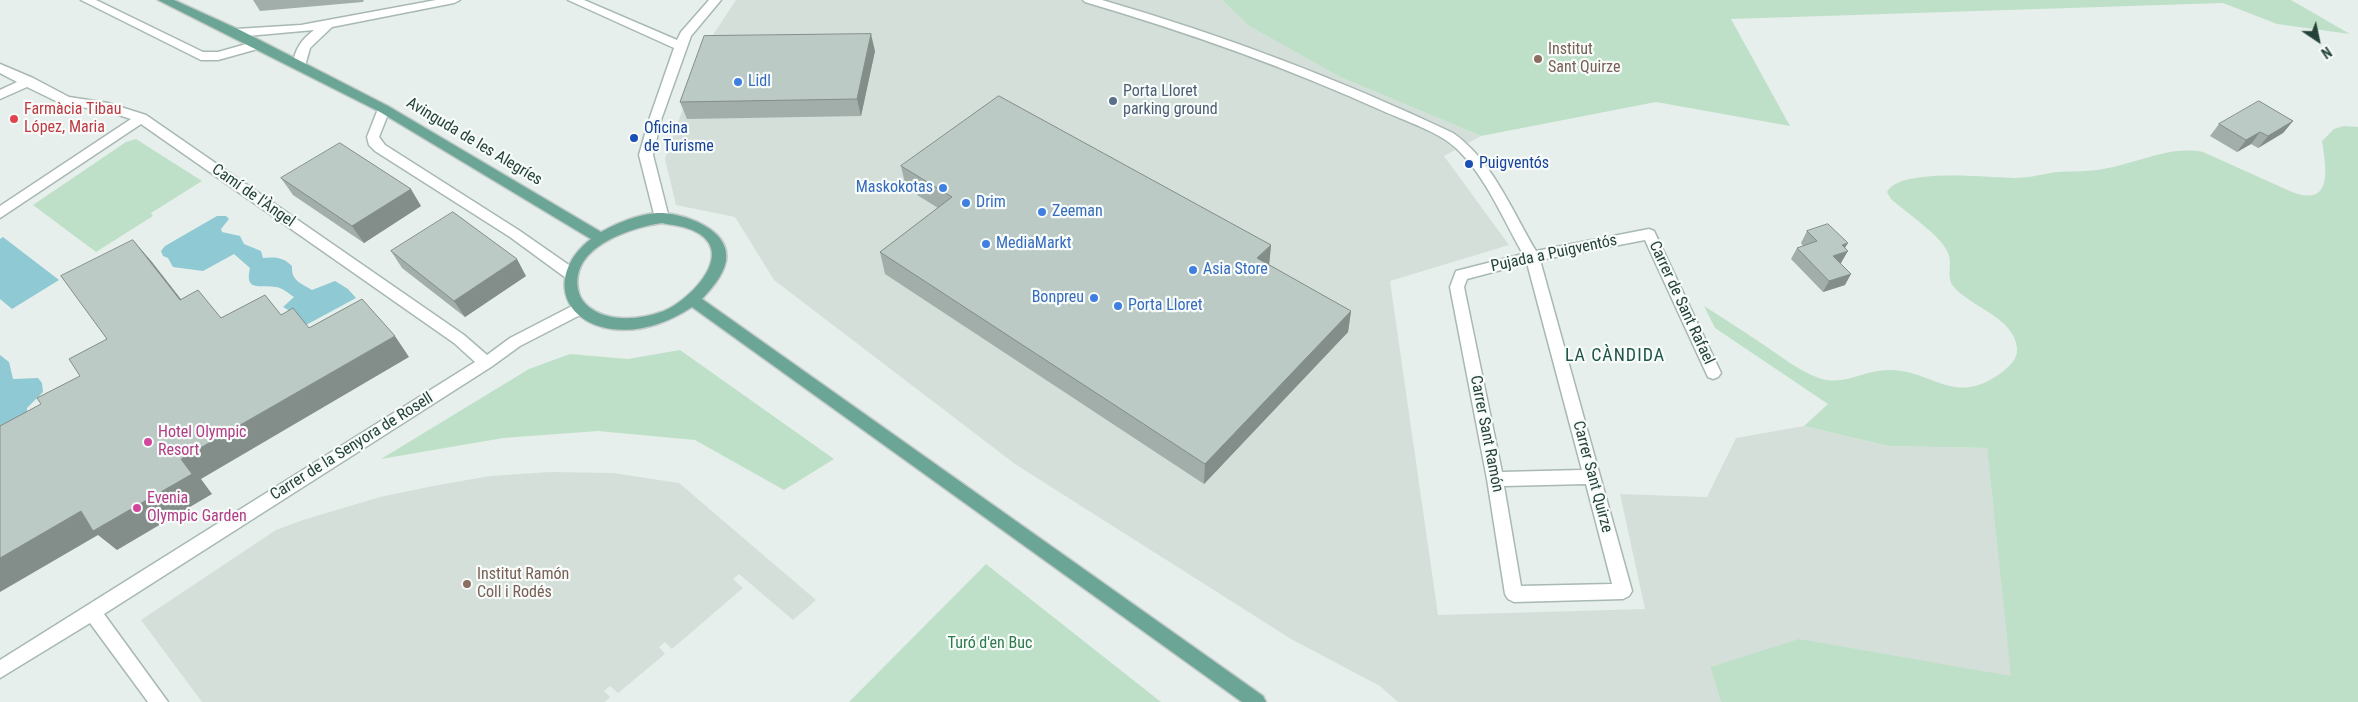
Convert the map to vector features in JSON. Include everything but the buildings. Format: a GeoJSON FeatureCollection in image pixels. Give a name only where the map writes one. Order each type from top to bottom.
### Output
{"type":"FeatureCollection","features":[{"type":"Feature","properties":{"kind":"main road"},"geometry":{"type":"LineString","coordinates":[[164,0],[236,33],[384,109]]}},
{"type":"Feature","properties":{"kind":"main road","name":"Avinguda de les Alegríes"},"geometry":{"type":"LineString","coordinates":[[384,109],[600,238]]}},
{"type":"Feature","properties":{"kind":"main road"},"geometry":{"type":"LineString","coordinates":[[662,218],[683,220],[701,227],[714,238],[719,252],[718,269],[709,286],[694,301],[665,317],[632,324],[601,321],[579,309],[571,297],[569,284],[571,274],[578,259],[600,238],[619,228],[640,221],[662,218]]}},
{"type":"Feature","properties":{"kind":"main road"},"geometry":{"type":"LineString","coordinates":[[694,301],[756,348],[1257,702]]}},
{"type":"Feature","properties":{"kind":"street"},"geometry":{"type":"LineString","coordinates":[[86,0],[201,56],[218,56],[257,45]]}},
{"type":"Feature","properties":{"kind":"street"},"geometry":{"type":"LineString","coordinates":[[236,33],[280,32],[454,0]]}},
{"type":"Feature","properties":{"kind":"street"},"geometry":{"type":"LineString","coordinates":[[574,0],[681,46]]}},
{"type":"Feature","properties":{"kind":"street"},"geometry":{"type":"LineString","coordinates":[[662,218],[646,155],[655,120],[685,35],[715,0]]}},
{"type":"Feature","properties":{"kind":"street","name":"Carrer Sant Quirze"},"geometry":{"type":"LineString","coordinates":[[1089,0],[1172,24],[1282,62],[1355,93],[1448,136],[1465,149],[1480,168],[1532,257],[1624,591],[1514,594]]}},
{"type":"Feature","properties":{"kind":"street"},"geometry":{"type":"LineString","coordinates":[[299,66],[299,56],[308,40],[329,24]]}},
{"type":"Feature","properties":{"kind":"street","name":"Camí de l'Àngel"},"geometry":{"type":"LineString","coordinates":[[0,68],[66,101],[108,107],[141,118],[459,339],[486,362]]}},
{"type":"Feature","properties":{"kind":"street"},"geometry":{"type":"LineString","coordinates":[[0,95],[29,81]]}},
{"type":"Feature","properties":{"kind":"street","name":"Avinguda de les Alegríes"},"geometry":{"type":"LineString","coordinates":[[384,109],[373,137],[374,142],[380,148],[515,234],[571,274]]}},
{"type":"Feature","properties":{"kind":"street"},"geometry":{"type":"LineString","coordinates":[[0,214],[141,118]]}},
{"type":"Feature","properties":{"kind":"street","name":"Pujada a Puigventós"},"geometry":{"type":"LineString","coordinates":[[1460,275],[1532,257],[1648,234]]}},
{"type":"Feature","properties":{"kind":"street","name":"Carrer de Sant Rafael"},"geometry":{"type":"LineString","coordinates":[[1648,234],[1713,373]]}},
{"type":"Feature","properties":{"kind":"street","name":"Carrer Sant Ramón"},"geometry":{"type":"LineString","coordinates":[[1460,275],[1457,287],[1495,479],[1514,594]]}},
{"type":"Feature","properties":{"kind":"street","name":"Carrer de la Senyora de Rosell"},"geometry":{"type":"LineString","coordinates":[[0,670],[515,342],[579,309]]}},
{"type":"Feature","properties":{"kind":"street"},"geometry":{"type":"LineString","coordinates":[[1495,479],[1592,477]]}},
{"type":"Feature","properties":{"kind":"street"},"geometry":{"type":"LineString","coordinates":[[91,611],[159,702]]}},
{"type":"Feature","properties":{"kind":"shaded area"},"geometry":{"type":"Polygon","coordinates":[[[736,0],[1222,0],[1249,26],[1340,77],[1481,136],[1444,156],[1509,245],[1390,281],[1438,615],[1645,609],[1620,494],[1707,497],[1736,438],[1804,426],[1888,446],[1987,448],[2012,677],[1799,640],[1710,667],[1721,702],[1398,702],[1380,686],[1291,639],[1015,464],[774,280],[735,217],[676,205],[665,159],[705,47],[736,0]]]}},
{"type":"Feature","properties":{"kind":"shaded area","name":"Institut Ramón Coll i Rodés"},"geometry":{"type":"Polygon","coordinates":[[[550,472],[613,473],[679,483],[816,600],[793,620],[739,574],[733,579],[743,588],[672,649],[665,642],[659,647],[665,654],[618,693],[610,686],[604,691],[610,697],[605,702],[202,702],[141,620],[276,530],[303,520],[380,497],[433,486],[490,476],[550,472]]]}},
{"type":"Feature","properties":{"kind":"green space"},"geometry":{"type":"Polygon","coordinates":[[[1222,0],[2291,0],[2350,34],[2277,24],[2223,3],[1731,19],[1790,126],[1656,102],[1481,136],[1340,77],[1249,26],[1222,0]]]}},
{"type":"Feature","properties":{"kind":"green space"},"geometry":{"type":"Polygon","coordinates":[[[2344,126],[2358,127],[2358,702],[1721,702],[1710,667],[1799,639],[2011,676],[1987,448],[1888,446],[1804,426],[1828,404],[1715,328],[1704,306],[1797,367],[1819,378],[1828,380],[1846,379],[1881,370],[1890,370],[1906,372],[1957,387],[1970,387],[1985,383],[2001,373],[2014,359],[2017,348],[2014,337],[2000,320],[1953,286],[1950,279],[1948,253],[1939,239],[1891,199],[1887,192],[1895,184],[1909,179],[1927,177],[2020,178],[2057,172],[2097,170],[2165,153],[2191,151],[2203,152],[2292,192],[2306,195],[2315,194],[2321,190],[2324,182],[2325,162],[2322,141],[2334,129],[2344,126]]]}},
{"type":"Feature","properties":{"kind":"green space"},"geometry":{"type":"Polygon","coordinates":[[[136,139],[202,181],[151,213],[153,216],[96,252],[33,205],[126,142],[136,139]]]}},
{"type":"Feature","properties":{"kind":"green space"},"geometry":{"type":"Polygon","coordinates":[[[680,350],[834,459],[784,490],[695,440],[598,431],[503,438],[381,459],[529,369],[570,354],[628,359],[680,350]]]}},
{"type":"Feature","properties":{"kind":"green space","name":"Turó d'en Buc"},"geometry":{"type":"Polygon","coordinates":[[[986,564],[1161,702],[849,702],[986,564]]]}},
{"type":"Feature","properties":{"kind":"water"},"geometry":{"type":"Polygon","coordinates":[[[217,216],[226,216],[229,219],[221,229],[222,232],[240,236],[244,244],[261,251],[263,258],[282,259],[292,266],[295,278],[312,290],[335,281],[348,289],[356,298],[306,325],[295,314],[283,307],[294,297],[279,288],[255,286],[252,284],[249,281],[250,268],[234,254],[203,271],[173,267],[161,251],[165,246],[217,216]]]}},
{"type":"Feature","properties":{"kind":"water"},"geometry":{"type":"Polygon","coordinates":[[[3,237],[59,280],[12,309],[0,299],[0,239],[3,237]]]}},
{"type":"Feature","properties":{"kind":"water"},"geometry":{"type":"Polygon","coordinates":[[[0,355],[9,362],[13,379],[38,378],[42,383],[43,392],[27,408],[27,417],[0,448],[0,355]]]}},
{"type":"Feature","properties":{"kind":"place","name":"Institut Sant Quirze"},"geometry":{"type":"Point","coordinates":[1538,59]}},
{"type":"Feature","properties":{"kind":"place","name":"Lidl"},"geometry":{"type":"Point","coordinates":[738,82]}},
{"type":"Feature","properties":{"kind":"place","name":"Porta Lloret parking ground"},"geometry":{"type":"Point","coordinates":[1113,101]}},
{"type":"Feature","properties":{"kind":"place","name":"Farmàcia Tibau López, Maria"},"geometry":{"type":"Point","coordinates":[14,119]}},
{"type":"Feature","properties":{"kind":"place","name":"Oficina de Turisme"},"geometry":{"type":"Point","coordinates":[634,138]}},
{"type":"Feature","properties":{"kind":"place","name":"Puigventós"},"geometry":{"type":"Point","coordinates":[1469,164]}},
{"type":"Feature","properties":{"kind":"place","name":"Maskokotas"},"geometry":{"type":"Point","coordinates":[943,188]}},
{"type":"Feature","properties":{"kind":"place","name":"Drim"},"geometry":{"type":"Point","coordinates":[966,203]}},
{"type":"Feature","properties":{"kind":"place","name":"Zeeman"},"geometry":{"type":"Point","coordinates":[1042,212]}},
{"type":"Feature","properties":{"kind":"place","name":"MediaMarkt"},"geometry":{"type":"Point","coordinates":[986,244]}},
{"type":"Feature","properties":{"kind":"place","name":"Asia Store"},"geometry":{"type":"Point","coordinates":[1193,270]}},
{"type":"Feature","properties":{"kind":"place","name":"Bonpreu"},"geometry":{"type":"Point","coordinates":[1094,298]}},
{"type":"Feature","properties":{"kind":"place","name":"Porta Lloret"},"geometry":{"type":"Point","coordinates":[1118,306]}},
{"type":"Feature","properties":{"kind":"place","name":"Hotel Olympic Resort"},"geometry":{"type":"Point","coordinates":[148,442]}},
{"type":"Feature","properties":{"kind":"place","name":"Evenia Olympic Garden"},"geometry":{"type":"Point","coordinates":[137,508]}},
{"type":"Feature","properties":{"kind":"place","name":"Institut Ramón Coll i Rodés"},"geometry":{"type":"Point","coordinates":[467,584]}},
{"type":"Feature","properties":{"kind":"district","name":"LA CÀNDIDA"},"geometry":{"type":"Point","coordinates":[1615,356]}}]}
